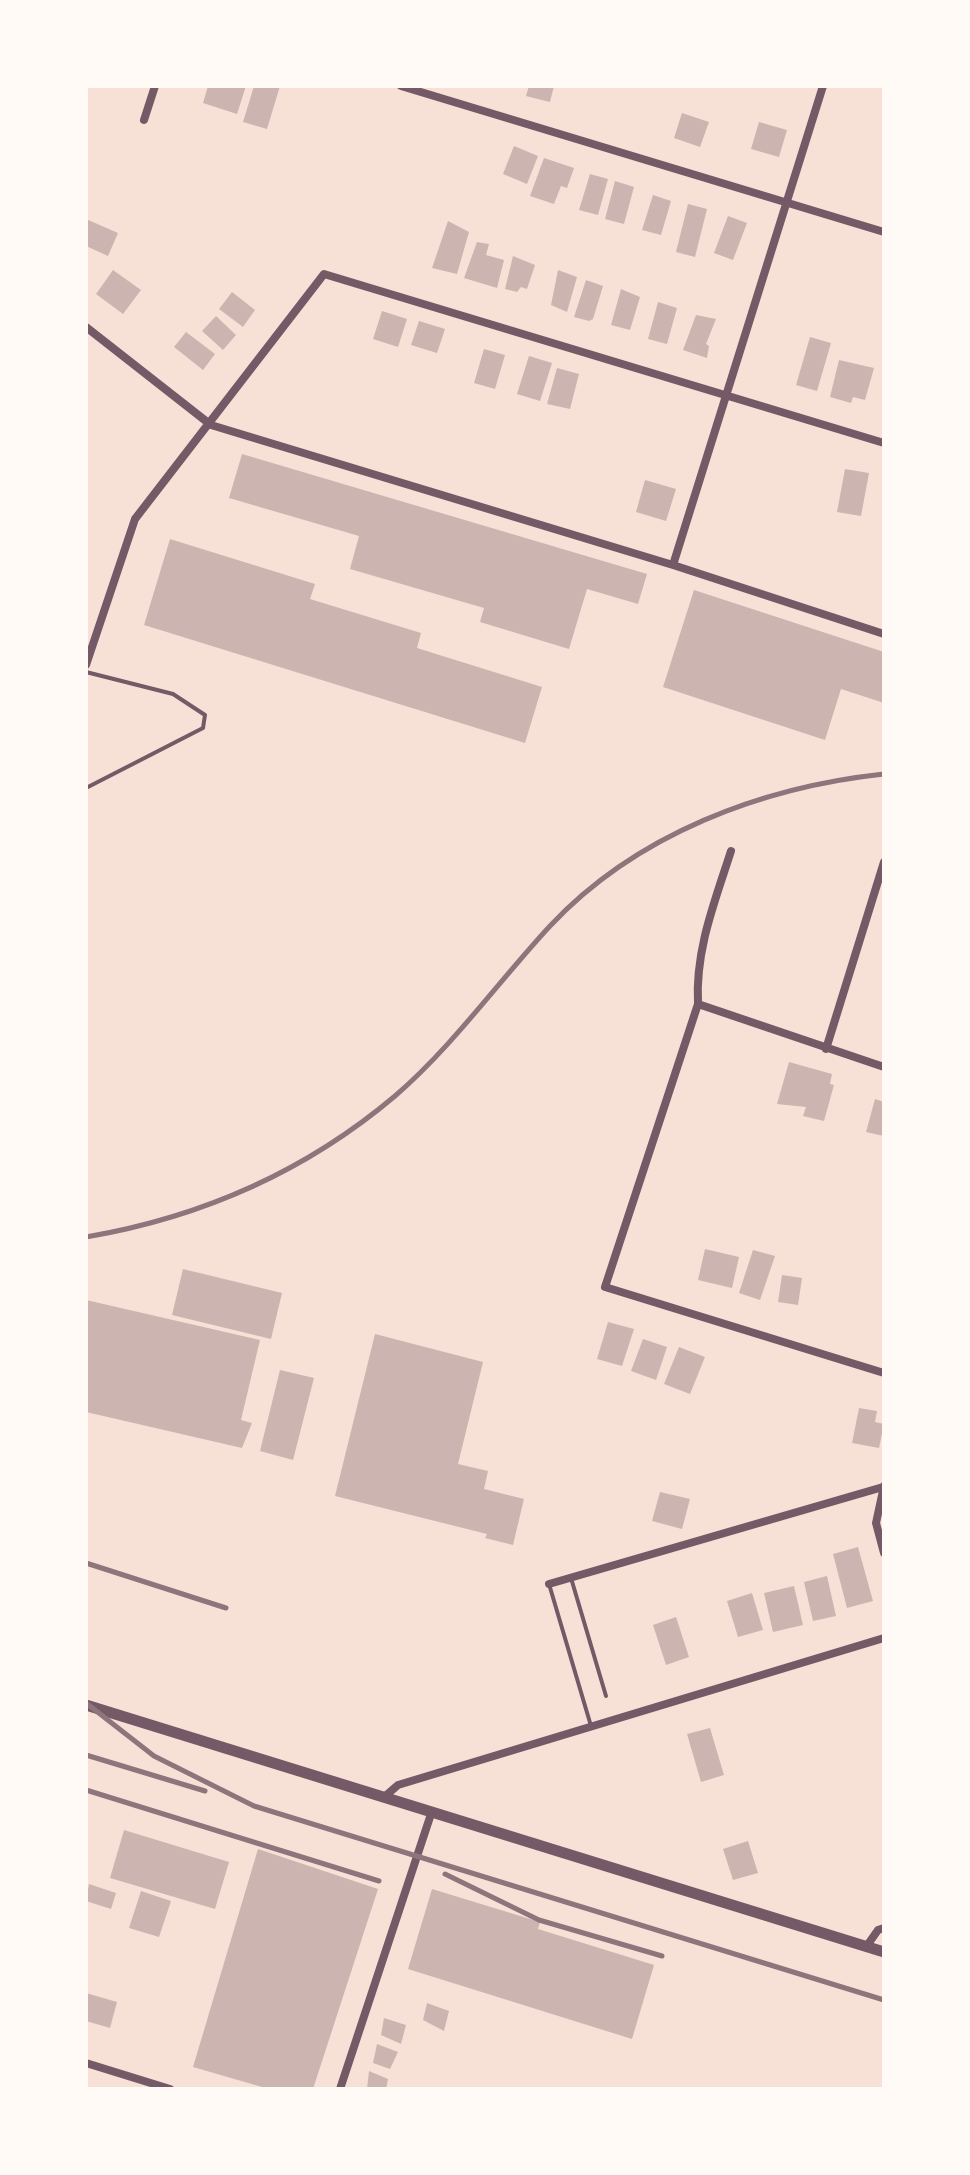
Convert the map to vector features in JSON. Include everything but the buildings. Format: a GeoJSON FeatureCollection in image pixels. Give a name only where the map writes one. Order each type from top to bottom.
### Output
{"type":"FeatureCollection","features":[{"type":"Feature","properties":{"kind":"street"},"geometry":{"type":"LineString","coordinates":[[144,120],[155,86]]}},
{"type":"Feature","properties":{"kind":"street"},"geometry":{"type":"LineString","coordinates":[[401,86],[884,232]]}},
{"type":"Feature","properties":{"kind":"street"},"geometry":{"type":"LineString","coordinates":[[673,565],[823,86]]}},
{"type":"Feature","properties":{"kind":"street"},"geometry":{"type":"LineString","coordinates":[[86,665],[89,648],[135,519],[211,425],[324,274],[727,393],[884,443]]}},
{"type":"Feature","properties":{"kind":"street"},"geometry":{"type":"LineString","coordinates":[[86,327],[211,425],[673,565],[884,634]]}},
{"type":"Feature","properties":{"kind":"street"},"geometry":{"type":"LineString","coordinates":[[731,851],[702,942],[696,976],[698,1004],[605,1287],[884,1373]]}},
{"type":"Feature","properties":{"kind":"street"},"geometry":{"type":"LineString","coordinates":[[826,1049],[884,862]]}},
{"type":"Feature","properties":{"kind":"street"},"geometry":{"type":"LineString","coordinates":[[698,1004],[884,1067]]}},
{"type":"Feature","properties":{"kind":"street"},"geometry":{"type":"LineString","coordinates":[[549,1584],[884,1486],[876,1523],[884,1553]]}},
{"type":"Feature","properties":{"kind":"street"},"geometry":{"type":"LineString","coordinates":[[383,1798],[398,1785],[884,1638]]}},
{"type":"Feature","properties":{"kind":"street"},"geometry":{"type":"LineString","coordinates":[[86,1705],[884,1952]]}},
{"type":"Feature","properties":{"kind":"street"},"geometry":{"type":"LineString","coordinates":[[340,2089],[431,1814]]}},
{"type":"Feature","properties":{"kind":"street"},"geometry":{"type":"LineString","coordinates":[[866,1947],[878,1930],[884,1928]]}},
{"type":"Feature","properties":{"kind":"street"},"geometry":{"type":"LineString","coordinates":[[86,2063],[170,2089]]}},
{"type":"Feature","properties":{"kind":"lane"},"geometry":{"type":"LineString","coordinates":[[86,672],[173,694],[205,715],[203,728],[86,788]]}},
{"type":"Feature","properties":{"kind":"lane"},"geometry":{"type":"LineString","coordinates":[[571,1578],[606,1696]]}},
{"type":"Feature","properties":{"kind":"lane"},"geometry":{"type":"LineString","coordinates":[[549,1584],[591,1726]]}},
{"type":"Feature","properties":{"kind":"railway"},"geometry":{"type":"LineString","coordinates":[[86,1237],[171,1217],[251,1188],[289,1169],[361,1123],[416,1077],[550,926],[584,894],[621,865],[661,841],[704,820],[792,790],[884,774]]}},
{"type":"Feature","properties":{"kind":"railway"},"geometry":{"type":"LineString","coordinates":[[86,1563],[226,1608]]}},
{"type":"Feature","properties":{"kind":"railway"},"geometry":{"type":"LineString","coordinates":[[86,1703],[154,1756],[254,1806],[884,2000]]}},
{"type":"Feature","properties":{"kind":"railway"},"geometry":{"type":"LineString","coordinates":[[86,1755],[205,1791]]}},
{"type":"Feature","properties":{"kind":"railway"},"geometry":{"type":"LineString","coordinates":[[86,1790],[379,1881]]}},
{"type":"Feature","properties":{"kind":"railway"},"geometry":{"type":"LineString","coordinates":[[445,1874],[539,1920],[662,1956]]}}]}
